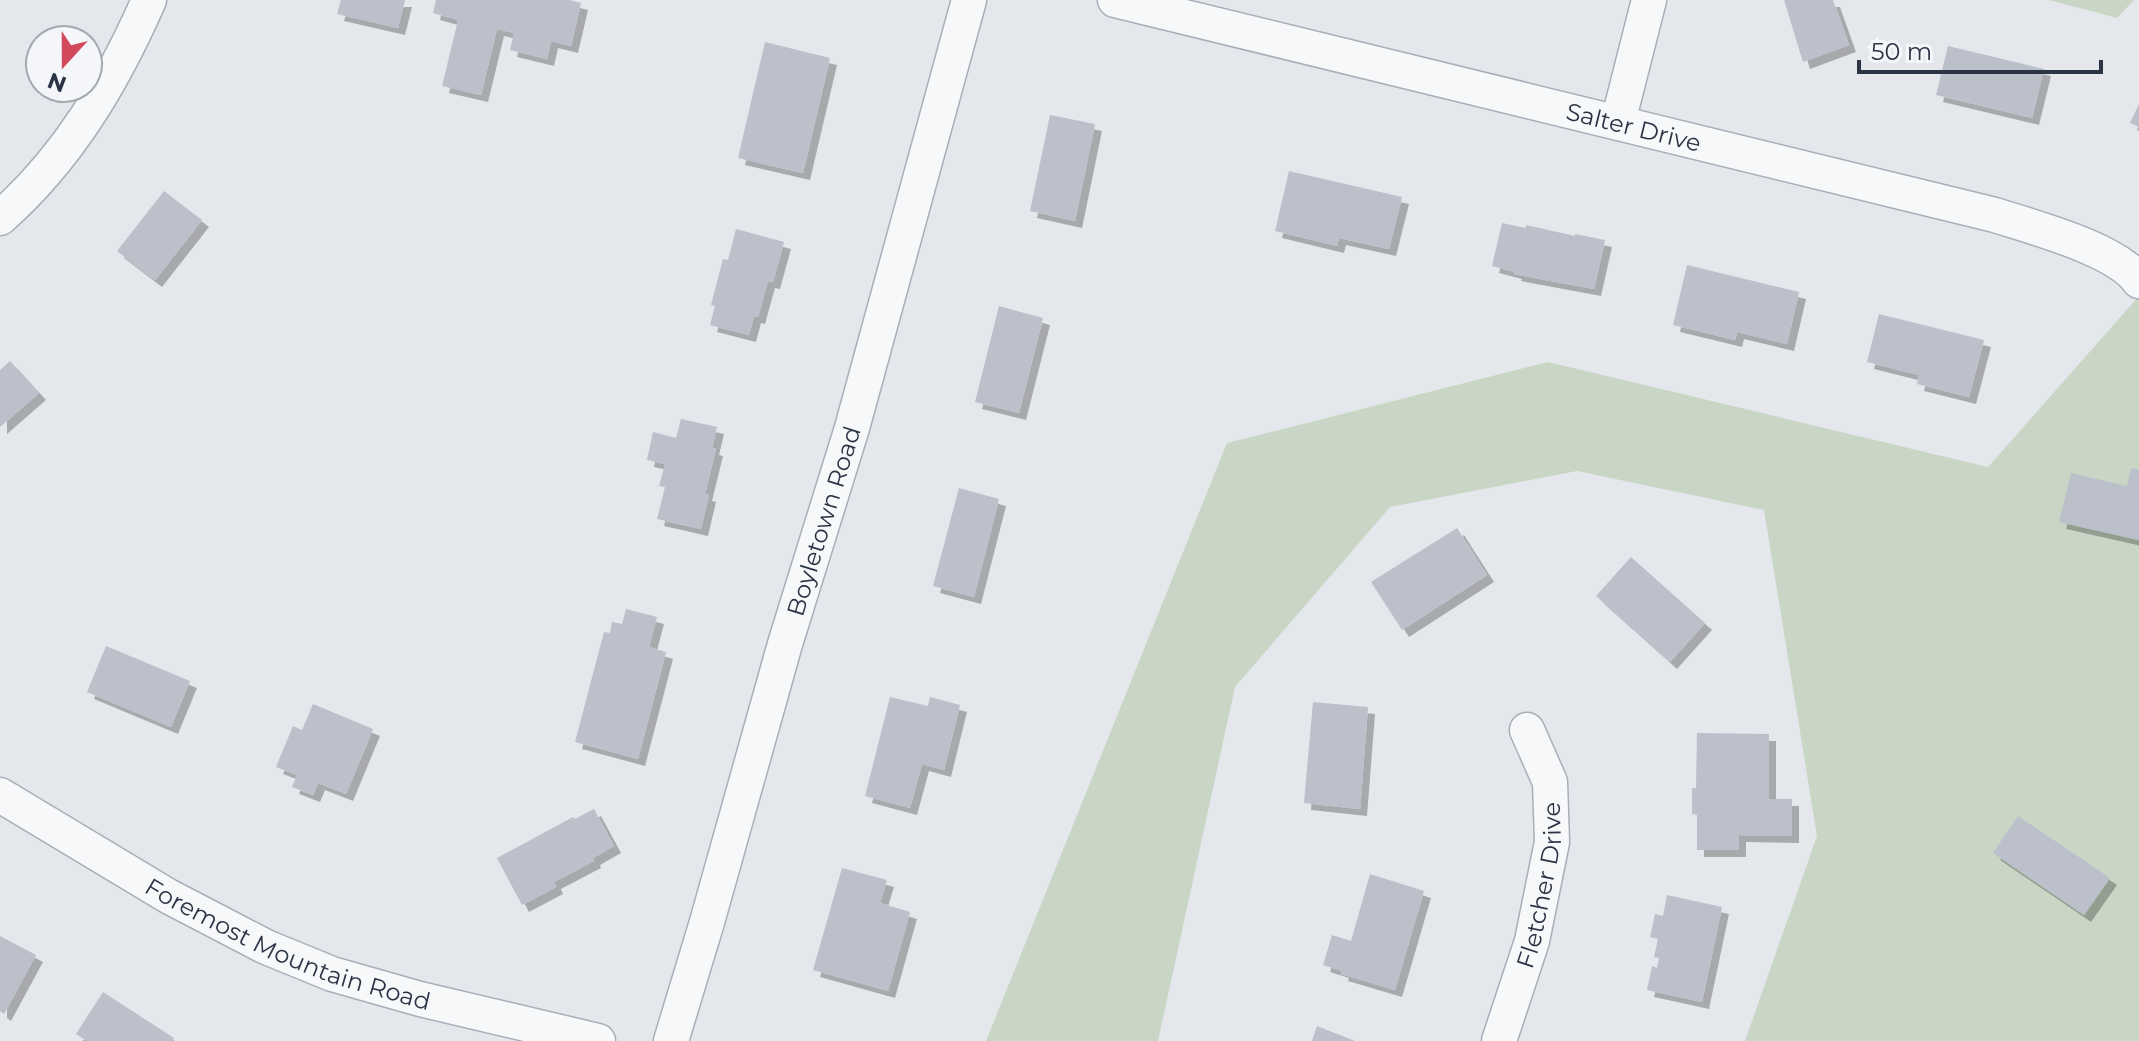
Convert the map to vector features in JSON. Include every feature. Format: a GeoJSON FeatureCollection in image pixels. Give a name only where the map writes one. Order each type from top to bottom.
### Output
{"type":"FeatureCollection","features":[{"type":"Feature","properties":{"kind":"street"},"geometry":{"type":"LineString","coordinates":[[0,218],[61,155],[99,100],[131,42],[149,0]]}},
{"type":"Feature","properties":{"kind":"street","name":"Boyletown Road"},"geometry":{"type":"LineString","coordinates":[[671,1041],[785,644],[852,428],[969,0]]}},
{"type":"Feature","properties":{"kind":"street","name":"Salter Drive"},"geometry":{"type":"LineString","coordinates":[[1115,0],[1995,215],[2084,244],[2133,273],[2139,281]]}},
{"type":"Feature","properties":{"kind":"street"},"geometry":{"type":"LineString","coordinates":[[1618,122],[1649,0]]}},
{"type":"Feature","properties":{"kind":"street","name":"Fletcher Drive"},"geometry":{"type":"LineString","coordinates":[[1499,1041],[1532,941],[1552,842],[1550,782],[1527,730]]}},
{"type":"Feature","properties":{"kind":"street","name":"Foremost Mountain Road"},"geometry":{"type":"LineString","coordinates":[[0,795],[168,896],[266,947],[332,974],[420,999],[598,1041]]}},
{"type":"Feature","properties":{"kind":"green space"},"geometry":{"type":"Polygon","coordinates":[[[2049,0],[2134,0],[2117,18],[2049,0]]]}},
{"type":"Feature","properties":{"kind":"green space"},"geometry":{"type":"Polygon","coordinates":[[[2139,296],[2139,1041],[1745,1041],[1817,836],[1764,510],[1577,471],[1390,507],[1235,687],[1158,1041],[986,1041],[1227,443],[1548,362],[1988,467],[2139,296]]]}},
{"type":"Feature","properties":{"kind":"building"},"geometry":{"type":"Polygon","coordinates":[[[341,0],[405,0],[398,28],[337,14],[341,0]]]}},
{"type":"Feature","properties":{"kind":"building"},"geometry":{"type":"Polygon","coordinates":[[[436,0],[569,0],[581,3],[571,46],[551,41],[547,59],[510,50],[514,33],[497,29],[481,95],[442,86],[458,20],[433,13],[436,0]]]}},
{"type":"Feature","properties":{"kind":"building"},"geometry":{"type":"Polygon","coordinates":[[[1784,0],[1833,0],[1849,45],[1803,62],[1784,0]]]}},
{"type":"Feature","properties":{"kind":"building"},"geometry":{"type":"Polygon","coordinates":[[[765,42],[830,58],[803,173],[738,158],[765,42]]]}},
{"type":"Feature","properties":{"kind":"building"},"geometry":{"type":"Polygon","coordinates":[[[1948,46],[2044,69],[2032,118],[1936,95],[1948,46]]]}},
{"type":"Feature","properties":{"kind":"building"},"geometry":{"type":"Polygon","coordinates":[[[2139,104],[2139,127],[2130,123],[2139,104]]]}},
{"type":"Feature","properties":{"kind":"building"},"geometry":{"type":"Polygon","coordinates":[[[1050,115],[1095,124],[1075,221],[1030,211],[1050,115]]]}},
{"type":"Feature","properties":{"kind":"building"},"geometry":{"type":"Polygon","coordinates":[[[1289,171],[1402,197],[1389,249],[1339,238],[1337,246],[1275,231],[1289,171]]]}},
{"type":"Feature","properties":{"kind":"building"},"geometry":{"type":"Polygon","coordinates":[[[164,191],[202,220],[155,280],[117,251],[164,191]]]}},
{"type":"Feature","properties":{"kind":"building"},"geometry":{"type":"Polygon","coordinates":[[[1502,223],[1605,240],[1594,289],[1514,274],[1492,266],[1502,223]]]}},
{"type":"Feature","properties":{"kind":"building"},"geometry":{"type":"Polygon","coordinates":[[[736,229],[784,242],[773,282],[768,281],[758,317],[754,316],[749,335],[710,325],[715,306],[711,305],[723,259],[728,260],[736,229]]]}},
{"type":"Feature","properties":{"kind":"building"},"geometry":{"type":"Polygon","coordinates":[[[1687,265],[1799,292],[1787,344],[1737,332],[1735,340],[1673,325],[1687,265]]]}},
{"type":"Feature","properties":{"kind":"building"},"geometry":{"type":"Polygon","coordinates":[[[999,306],[1043,318],[1019,413],[975,402],[999,306]]]}},
{"type":"Feature","properties":{"kind":"building"},"geometry":{"type":"Polygon","coordinates":[[[1879,314],[1984,340],[1969,397],[1917,384],[1919,375],[1867,362],[1879,314]]]}},
{"type":"Feature","properties":{"kind":"building"},"geometry":{"type":"Polygon","coordinates":[[[10,361],[39,393],[0,427],[0,370],[10,361]]]}},
{"type":"Feature","properties":{"kind":"building"},"geometry":{"type":"Polygon","coordinates":[[[681,419],[717,427],[712,448],[716,449],[705,494],[709,495],[701,529],[657,519],[665,487],[659,486],[665,464],[647,460],[653,432],[676,438],[681,419]]]}},
{"type":"Feature","properties":{"kind":"building"},"geometry":{"type":"Polygon","coordinates":[[[2131,468],[2139,470],[2139,540],[2059,522],[2071,473],[2127,486],[2131,468]]]}},
{"type":"Feature","properties":{"kind":"building"},"geometry":{"type":"Polygon","coordinates":[[[959,488],[999,499],[974,597],[933,586],[959,488]]]}},
{"type":"Feature","properties":{"kind":"building"},"geometry":{"type":"Polygon","coordinates":[[[1457,528],[1487,575],[1402,630],[1371,582],[1457,528]]]}},
{"type":"Feature","properties":{"kind":"building"},"geometry":{"type":"Polygon","coordinates":[[[1631,557],[1705,623],[1670,662],[1596,596],[1631,557]]]}},
{"type":"Feature","properties":{"kind":"building"},"geometry":{"type":"Polygon","coordinates":[[[626,609],[657,617],[649,647],[666,652],[638,759],[575,742],[604,632],[610,633],[612,622],[622,624],[626,609]]]}},
{"type":"Feature","properties":{"kind":"building"},"geometry":{"type":"Polygon","coordinates":[[[106,646],[190,681],[171,727],[87,692],[106,646]]]}},
{"type":"Feature","properties":{"kind":"building"},"geometry":{"type":"Polygon","coordinates":[[[890,697],[928,706],[930,697],[960,705],[944,770],[922,764],[910,808],[865,796],[890,697]]]}},
{"type":"Feature","properties":{"kind":"building"},"geometry":{"type":"Polygon","coordinates":[[[1313,702],[1368,707],[1360,809],[1304,803],[1313,702]]]}},
{"type":"Feature","properties":{"kind":"building"},"geometry":{"type":"Polygon","coordinates":[[[313,704],[373,729],[346,794],[318,783],[313,795],[292,787],[297,775],[276,767],[293,726],[302,730],[313,704]]]}},
{"type":"Feature","properties":{"kind":"building"},"geometry":{"type":"Polygon","coordinates":[[[1697,733],[1769,734],[1769,799],[1792,799],[1792,836],[1739,835],[1739,850],[1697,850],[1697,815],[1692,814],[1692,788],[1696,788],[1697,733]]]}},
{"type":"Feature","properties":{"kind":"building"},"geometry":{"type":"Polygon","coordinates":[[[594,809],[614,846],[593,858],[594,861],[554,882],[556,887],[522,905],[497,858],[594,809]]]}},
{"type":"Feature","properties":{"kind":"building"},"geometry":{"type":"Polygon","coordinates":[[[2018,816],[2110,878],[2084,915],[1993,853],[2018,816]]]}},
{"type":"Feature","properties":{"kind":"building"},"geometry":{"type":"Polygon","coordinates":[[[842,868],[887,880],[880,903],[910,912],[888,991],[813,970],[842,868]]]}},
{"type":"Feature","properties":{"kind":"building"},"geometry":{"type":"Polygon","coordinates":[[[1370,874],[1424,891],[1395,990],[1341,974],[1342,971],[1323,965],[1332,935],[1351,941],[1370,874]]]}},
{"type":"Feature","properties":{"kind":"building"},"geometry":{"type":"Polygon","coordinates":[[[1667,895],[1722,907],[1702,1002],[1647,990],[1652,966],[1657,968],[1659,958],[1654,957],[1658,939],[1650,937],[1655,914],[1663,916],[1667,895]]]}},
{"type":"Feature","properties":{"kind":"building"},"geometry":{"type":"Polygon","coordinates":[[[0,936],[36,955],[4,1014],[0,1011],[0,936]]]}},
{"type":"Feature","properties":{"kind":"building"},"geometry":{"type":"Polygon","coordinates":[[[103,992],[174,1038],[172,1041],[87,1041],[76,1034],[103,992]]]}},
{"type":"Feature","properties":{"kind":"building"},"geometry":{"type":"Polygon","coordinates":[[[1317,1026],[1355,1041],[1312,1041],[1317,1026]]]}}]}
